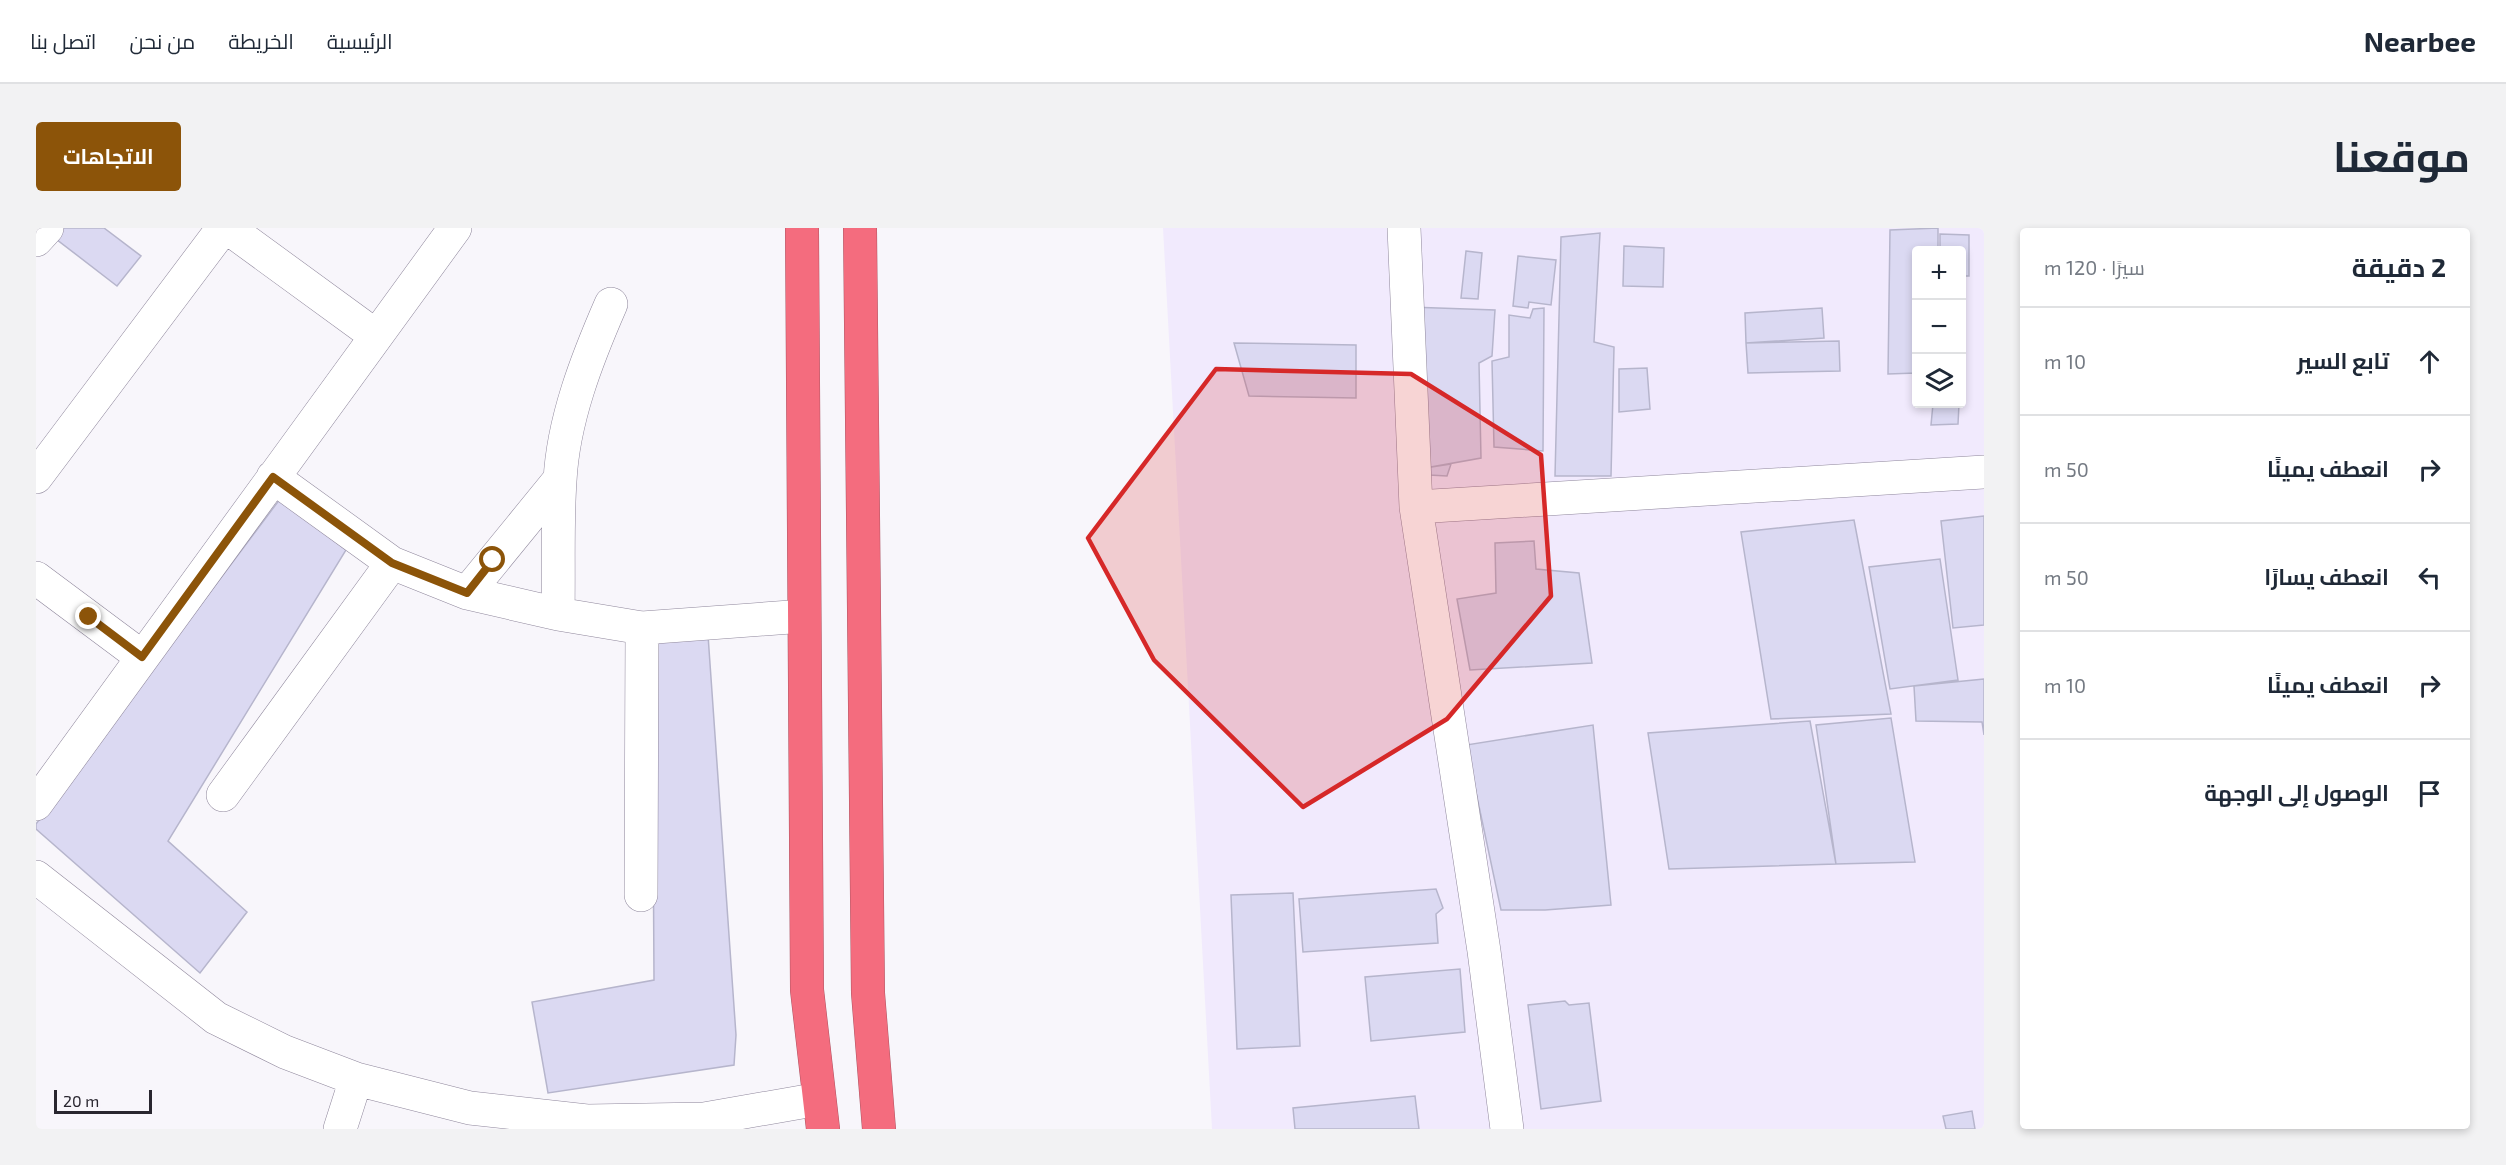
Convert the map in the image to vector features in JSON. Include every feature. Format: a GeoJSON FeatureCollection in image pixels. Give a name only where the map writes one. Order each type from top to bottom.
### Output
{"type":"FeatureCollection","features":[{"type":"Feature","properties":{"kind":"highway"},"geometry":{"type":"LineString","coordinates":[[802,228],[807,990],[821,1114]]}},
{"type":"Feature","properties":{"kind":"highway"},"geometry":{"type":"LineString","coordinates":[[860,228],[868,993],[879,1129]]}},
{"type":"Feature","properties":{"kind":"street"},"geometry":{"type":"LineString","coordinates":[[36,240],[47,228]]}},
{"type":"Feature","properties":{"kind":"street"},"geometry":{"type":"LineString","coordinates":[[36,477],[223,228]]}},
{"type":"Feature","properties":{"kind":"street"},"geometry":{"type":"LineString","coordinates":[[228,228],[375,336]]}},
{"type":"Feature","properties":{"kind":"street"},"geometry":{"type":"LineString","coordinates":[[36,804],[454,228]]}},
{"type":"Feature","properties":{"kind":"street"},"geometry":{"type":"LineString","coordinates":[[1404,228],[1416,507],[1484,951],[1507,1129]]}},
{"type":"Feature","properties":{"kind":"street"},"geometry":{"type":"LineString","coordinates":[[558,614],[560,479],[567,434],[593,346],[611,304]]}},
{"type":"Feature","properties":{"kind":"street"},"geometry":{"type":"LineString","coordinates":[[1416,507],[1984,472]]}},
{"type":"Feature","properties":{"kind":"street"},"geometry":{"type":"LineString","coordinates":[[273,477],[392,563],[467,593],[558,614],[642,628],[804,616]]}},
{"type":"Feature","properties":{"kind":"street"},"geometry":{"type":"LineString","coordinates":[[467,593],[560,479]]}},
{"type":"Feature","properties":{"kind":"street"},"geometry":{"type":"LineString","coordinates":[[223,795],[392,563]]}},
{"type":"Feature","properties":{"kind":"street"},"geometry":{"type":"LineString","coordinates":[[36,578],[142,657]]}},
{"type":"Feature","properties":{"kind":"street"},"geometry":{"type":"LineString","coordinates":[[641,895],[642,628]]}},
{"type":"Feature","properties":{"kind":"street"},"geometry":{"type":"LineString","coordinates":[[36,878],[216,1018],[285,1052],[356,1079],[470,1108],[586,1121],[821,1114]]}},
{"type":"Feature","properties":{"kind":"street"},"geometry":{"type":"LineString","coordinates":[[340,1129],[356,1079]]}},
{"type":"Feature","properties":{"kind":"highlighted area"},"geometry":{"type":"Polygon","coordinates":[[[1216,369],[1411,374],[1541,455],[1551,596],[1447,719],[1303,807],[1154,660],[1088,538],[1216,369]]]}},
{"type":"Feature","properties":{"kind":"shaded area"},"geometry":{"type":"Polygon","coordinates":[[[1163,228],[1984,228],[1984,1129],[1212,1129],[1163,228]]]}},
{"type":"Feature","properties":{"kind":"building"},"geometry":{"type":"Polygon","coordinates":[[[64,228],[104,228],[141,256],[117,286],[56,239],[64,228]]]}},
{"type":"Feature","properties":{"kind":"building"},"geometry":{"type":"Polygon","coordinates":[[[1938,228],[1938,246],[1912,246],[1912,373],[1888,374],[1890,230],[1938,228]]]}},
{"type":"Feature","properties":{"kind":"building"},"geometry":{"type":"Polygon","coordinates":[[[1600,233],[1594,342],[1614,347],[1611,476],[1555,476],[1561,237],[1600,233]]]}},
{"type":"Feature","properties":{"kind":"building"},"geometry":{"type":"Polygon","coordinates":[[[1940,234],[1969,235],[1969,276],[1966,276],[1966,246],[1940,246],[1940,234]]]}},
{"type":"Feature","properties":{"kind":"building"},"geometry":{"type":"Polygon","coordinates":[[[1624,246],[1664,248],[1663,287],[1623,286],[1624,246]]]}},
{"type":"Feature","properties":{"kind":"building"},"geometry":{"type":"Polygon","coordinates":[[[1466,251],[1482,253],[1478,299],[1461,298],[1466,251]]]}},
{"type":"Feature","properties":{"kind":"building"},"geometry":{"type":"Polygon","coordinates":[[[1518,256],[1556,260],[1551,305],[1529,302],[1528,308],[1513,306],[1518,256]]]}},
{"type":"Feature","properties":{"kind":"building"},"geometry":{"type":"Polygon","coordinates":[[[1409,307],[1495,310],[1492,356],[1479,363],[1481,458],[1425,468],[1409,307]]]}},
{"type":"Feature","properties":{"kind":"building"},"geometry":{"type":"Polygon","coordinates":[[[1544,308],[1543,451],[1494,447],[1492,361],[1509,357],[1509,315],[1530,318],[1533,309],[1544,308]]]}},
{"type":"Feature","properties":{"kind":"building"},"geometry":{"type":"Polygon","coordinates":[[[1822,308],[1824,338],[1746,343],[1745,313],[1822,308]]]}},
{"type":"Feature","properties":{"kind":"building"},"geometry":{"type":"Polygon","coordinates":[[[1839,341],[1840,371],[1748,373],[1746,343],[1839,341]]]}},
{"type":"Feature","properties":{"kind":"building"},"geometry":{"type":"Polygon","coordinates":[[[1234,343],[1356,345],[1356,398],[1249,396],[1234,343]]]}},
{"type":"Feature","properties":{"kind":"building"},"geometry":{"type":"Polygon","coordinates":[[[1647,368],[1650,409],[1619,412],[1619,369],[1647,368]]]}},
{"type":"Feature","properties":{"kind":"building"},"geometry":{"type":"Polygon","coordinates":[[[1933,408],[1959,408],[1958,424],[1931,425],[1933,408]]]}},
{"type":"Feature","properties":{"kind":"building"},"geometry":{"type":"Polygon","coordinates":[[[1451,464],[1447,476],[1429,475],[1425,468],[1451,464]]]}},
{"type":"Feature","properties":{"kind":"building"},"geometry":{"type":"Polygon","coordinates":[[[280,499],[346,550],[168,841],[247,912],[200,973],[36,829],[36,824],[280,499]]]}},
{"type":"Feature","properties":{"kind":"building"},"geometry":{"type":"Polygon","coordinates":[[[1984,516],[1984,625],[1953,628],[1941,521],[1984,516]]]}},
{"type":"Feature","properties":{"kind":"building"},"geometry":{"type":"Polygon","coordinates":[[[1854,520],[1891,714],[1771,719],[1741,532],[1854,520]]]}},
{"type":"Feature","properties":{"kind":"building"},"geometry":{"type":"Polygon","coordinates":[[[1534,541],[1536,569],[1579,573],[1592,663],[1470,670],[1457,599],[1496,593],[1495,543],[1534,541]]]}},
{"type":"Feature","properties":{"kind":"building"},"geometry":{"type":"Polygon","coordinates":[[[1940,559],[1958,680],[1890,689],[1869,567],[1940,559]]]}},
{"type":"Feature","properties":{"kind":"building"},"geometry":{"type":"Polygon","coordinates":[[[708,635],[736,1035],[734,1065],[548,1093],[532,1002],[654,980],[652,639],[708,635]]]}},
{"type":"Feature","properties":{"kind":"building"},"geometry":{"type":"Polygon","coordinates":[[[1984,679],[1984,735],[1982,722],[1916,721],[1914,686],[1984,679]]]}},
{"type":"Feature","properties":{"kind":"building"},"geometry":{"type":"Polygon","coordinates":[[[1891,718],[1915,862],[1836,864],[1816,725],[1891,718]]]}},
{"type":"Feature","properties":{"kind":"building"},"geometry":{"type":"Polygon","coordinates":[[[1810,721],[1836,864],[1669,869],[1648,733],[1810,721]]]}},
{"type":"Feature","properties":{"kind":"building"},"geometry":{"type":"Polygon","coordinates":[[[1593,725],[1611,905],[1545,910],[1501,910],[1466,745],[1593,725]]]}},
{"type":"Feature","properties":{"kind":"building"},"geometry":{"type":"Polygon","coordinates":[[[1436,889],[1443,908],[1436,914],[1438,943],[1303,952],[1299,899],[1436,889]]]}},
{"type":"Feature","properties":{"kind":"building"},"geometry":{"type":"Polygon","coordinates":[[[1293,893],[1300,1046],[1237,1049],[1231,895],[1293,893]]]}},
{"type":"Feature","properties":{"kind":"building"},"geometry":{"type":"Polygon","coordinates":[[[1460,969],[1465,1032],[1371,1041],[1365,977],[1460,969]]]}},
{"type":"Feature","properties":{"kind":"building"},"geometry":{"type":"Polygon","coordinates":[[[1565,1001],[1569,1005],[1589,1003],[1601,1101],[1541,1109],[1528,1005],[1565,1001]]]}},
{"type":"Feature","properties":{"kind":"building"},"geometry":{"type":"Polygon","coordinates":[[[1415,1096],[1419,1129],[1295,1129],[1293,1108],[1415,1096]]]}},
{"type":"Feature","properties":{"kind":"building"},"geometry":{"type":"Polygon","coordinates":[[[1972,1111],[1975,1129],[1946,1129],[1943,1116],[1972,1111]]]}},
{"type":"Feature","properties":{"kind":"route"},"geometry":{"type":"LineString","coordinates":[[89,617],[142,657],[273,477],[392,563],[467,593],[493,560]]}}]}
